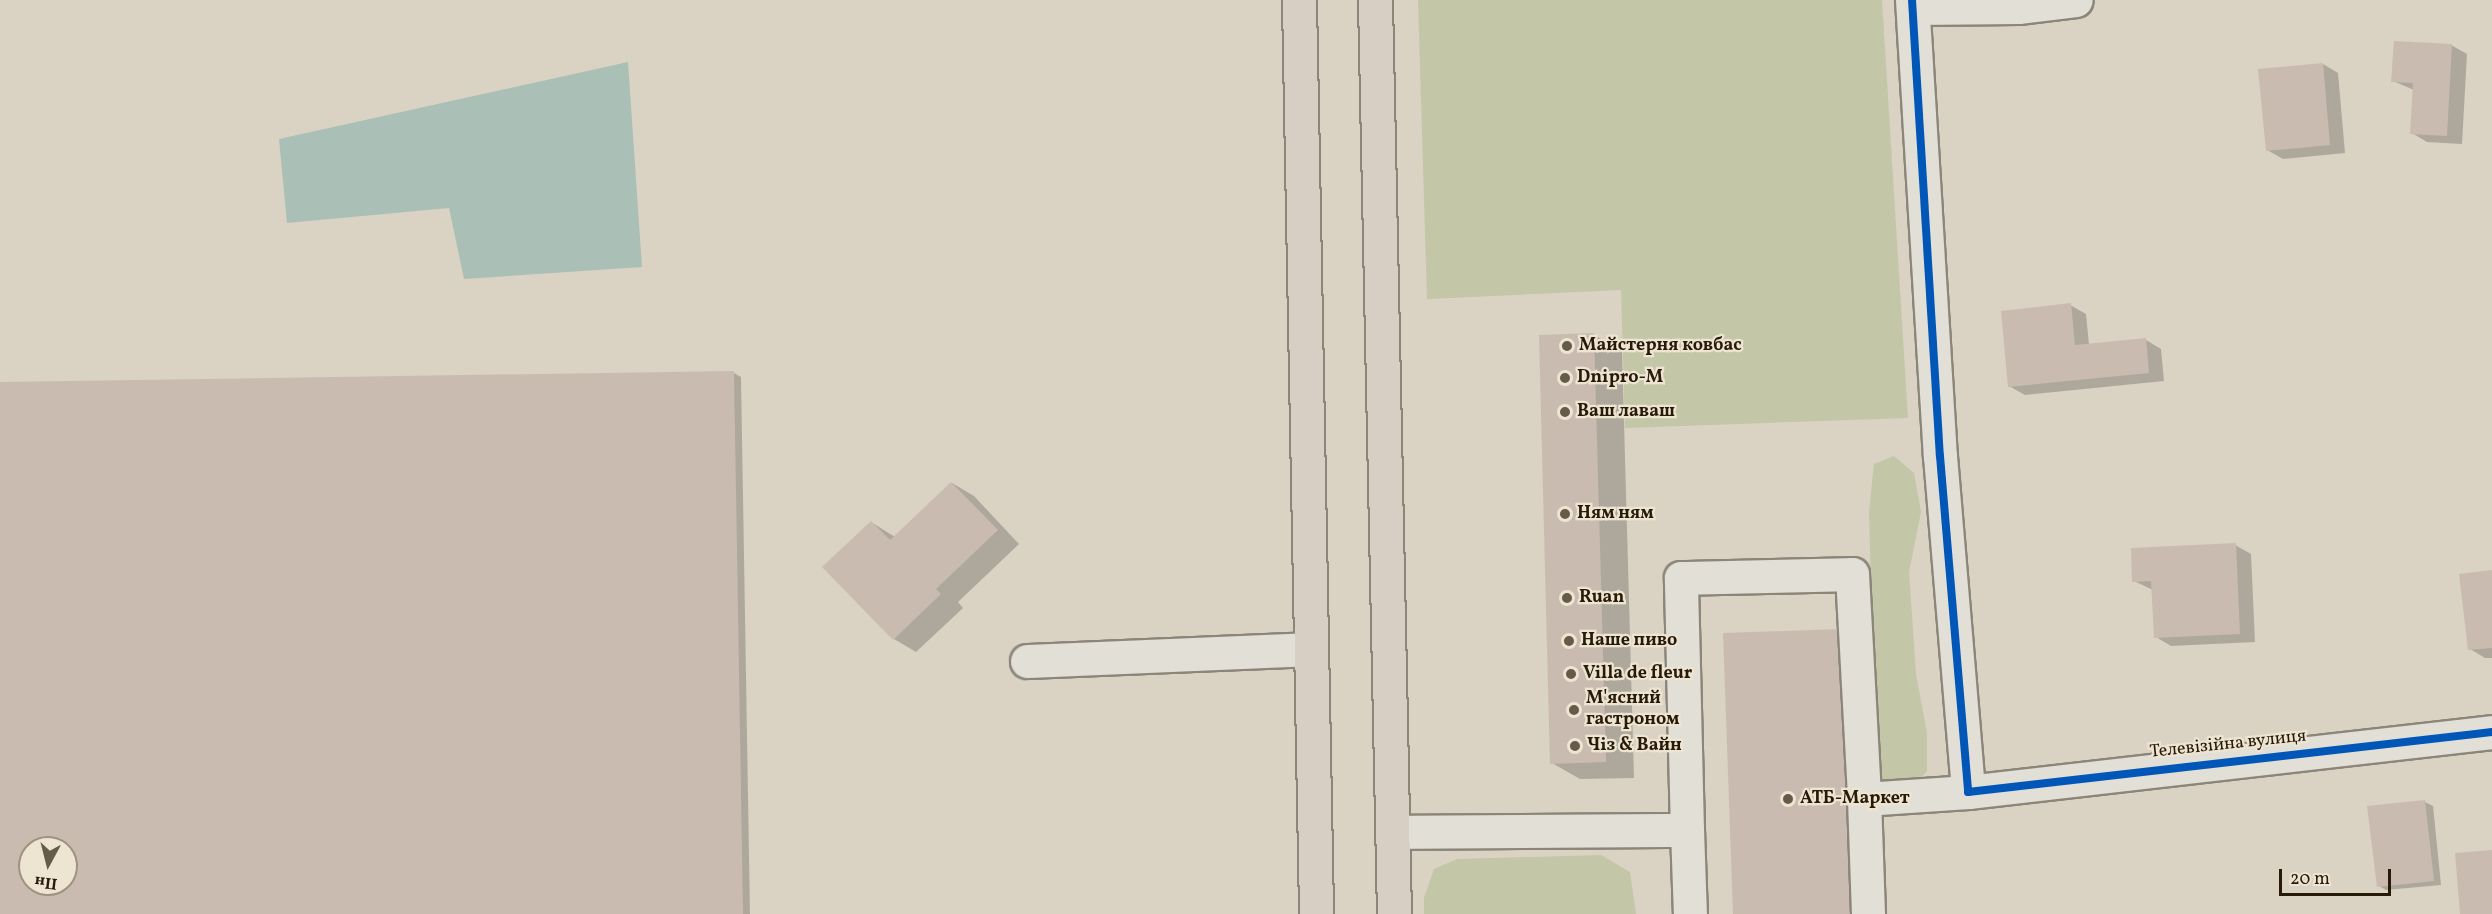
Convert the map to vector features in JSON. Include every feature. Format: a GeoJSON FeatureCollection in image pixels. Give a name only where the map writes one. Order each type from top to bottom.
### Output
{"type":"FeatureCollection","features":[{"type":"Feature","properties":{"kind":"main road"},"geometry":{"type":"LineString","coordinates":[[1299,0],[1308,649],[1316,914]]}},
{"type":"Feature","properties":{"kind":"main road"},"geometry":{"type":"LineString","coordinates":[[1375,0],[1394,914]]}},
{"type":"Feature","properties":{"kind":"street"},"geometry":{"type":"LineString","coordinates":[[1968,792],[1940,456],[1913,4],[2018,8],[2076,0]]}},
{"type":"Feature","properties":{"kind":"street"},"geometry":{"type":"LineString","coordinates":[[1690,914],[1681,578],[1852,574],[1868,914]]}},
{"type":"Feature","properties":{"kind":"street"},"geometry":{"type":"LineString","coordinates":[[1027,661],[1308,649]]}},
{"type":"Feature","properties":{"kind":"street","name":"Телевізійна вулиця"},"geometry":{"type":"LineString","coordinates":[[1864,799],[1968,792],[2492,732]]}},
{"type":"Feature","properties":{"kind":"street"},"geometry":{"type":"LineString","coordinates":[[1393,832],[1687,830]]}},
{"type":"Feature","properties":{"kind":"green space"},"geometry":{"type":"Polygon","coordinates":[[[1418,0],[1882,0],[1908,418],[1625,428],[1621,290],[1427,299],[1418,0]]]}},
{"type":"Feature","properties":{"kind":"green space"},"geometry":{"type":"Polygon","coordinates":[[[1894,456],[1914,473],[1921,512],[1909,572],[1916,674],[1927,733],[1927,771],[1916,783],[1893,784],[1876,778],[1869,512],[1874,464],[1894,456]]]}},
{"type":"Feature","properties":{"kind":"green space"},"geometry":{"type":"Polygon","coordinates":[[[1601,855],[1630,872],[1636,914],[1424,914],[1424,898],[1434,869],[1457,859],[1601,855]]]}},
{"type":"Feature","properties":{"kind":"shaded area"},"geometry":{"type":"Polygon","coordinates":[[[628,62],[642,267],[464,279],[449,208],[287,223],[279,139],[628,62]]]}},
{"type":"Feature","properties":{"kind":"building"},"geometry":{"type":"Polygon","coordinates":[[[2394,41],[2452,44],[2447,136],[2410,134],[2413,83],[2391,82],[2394,41]]]}},
{"type":"Feature","properties":{"kind":"building"},"geometry":{"type":"Polygon","coordinates":[[[2323,63],[2330,145],[2266,151],[2258,69],[2323,63]]]}},
{"type":"Feature","properties":{"kind":"building"},"geometry":{"type":"Polygon","coordinates":[[[2071,303],[2075,345],[2146,338],[2149,373],[2008,387],[2001,311],[2071,303]]]}},
{"type":"Feature","properties":{"kind":"building"},"geometry":{"type":"Polygon","coordinates":[[[1594,333],[1606,762],[1550,764],[1539,335],[1594,333]]]}},
{"type":"Feature","properties":{"kind":"building"},"geometry":{"type":"Polygon","coordinates":[[[734,371],[743,914],[0,914],[0,382],[734,371]]]}},
{"type":"Feature","properties":{"kind":"building"},"geometry":{"type":"Polygon","coordinates":[[[951,482],[998,530],[936,589],[941,594],[893,640],[822,567],[871,521],[890,540],[951,482]]]}},
{"type":"Feature","properties":{"kind":"building"},"geometry":{"type":"Polygon","coordinates":[[[2236,543],[2240,634],[2154,638],[2151,581],[2132,582],[2131,548],[2236,543]]]}},
{"type":"Feature","properties":{"kind":"building"},"geometry":{"type":"Polygon","coordinates":[[[2492,570],[2492,648],[2468,650],[2459,574],[2492,570]]]}},
{"type":"Feature","properties":{"kind":"building","name":"АТБ-Маркет"},"geometry":{"type":"Polygon","coordinates":[[[1841,629],[1851,914],[1733,914],[1723,633],[1841,629]]]}},
{"type":"Feature","properties":{"kind":"building"},"geometry":{"type":"Polygon","coordinates":[[[2425,800],[2434,881],[2377,887],[2367,806],[2425,800]]]}},
{"type":"Feature","properties":{"kind":"building"},"geometry":{"type":"Polygon","coordinates":[[[2492,850],[2492,914],[2460,914],[2455,853],[2492,850]]]}},
{"type":"Feature","properties":{"kind":"cycle path"},"geometry":{"type":"LineString","coordinates":[[1912,0],[1940,456],[1968,792],[2492,732]]}},
{"type":"Feature","properties":{"kind":"place","name":"Майстерня ковбас"},"geometry":{"type":"Point","coordinates":[1567,346]}},
{"type":"Feature","properties":{"kind":"place","name":"Dnipro-M"},"geometry":{"type":"Point","coordinates":[1565,378]}},
{"type":"Feature","properties":{"kind":"place","name":"Ваш лаваш"},"geometry":{"type":"Point","coordinates":[1565,412]}},
{"type":"Feature","properties":{"kind":"place","name":"Ням ням"},"geometry":{"type":"Point","coordinates":[1565,514]}},
{"type":"Feature","properties":{"kind":"place","name":"Ruan"},"geometry":{"type":"Point","coordinates":[1567,598]}},
{"type":"Feature","properties":{"kind":"place","name":"Наше пиво"},"geometry":{"type":"Point","coordinates":[1569,641]}},
{"type":"Feature","properties":{"kind":"place","name":"Villa de fleur"},"geometry":{"type":"Point","coordinates":[1571,674]}},
{"type":"Feature","properties":{"kind":"place","name":"М'ясний гастроном"},"geometry":{"type":"Point","coordinates":[1574,710]}},
{"type":"Feature","properties":{"kind":"place","name":"Чіз & Вайн"},"geometry":{"type":"Point","coordinates":[1575,746]}},
{"type":"Feature","properties":{"kind":"place","name":"АТБ-Маркет"},"geometry":{"type":"Point","coordinates":[1788,799]}}]}
